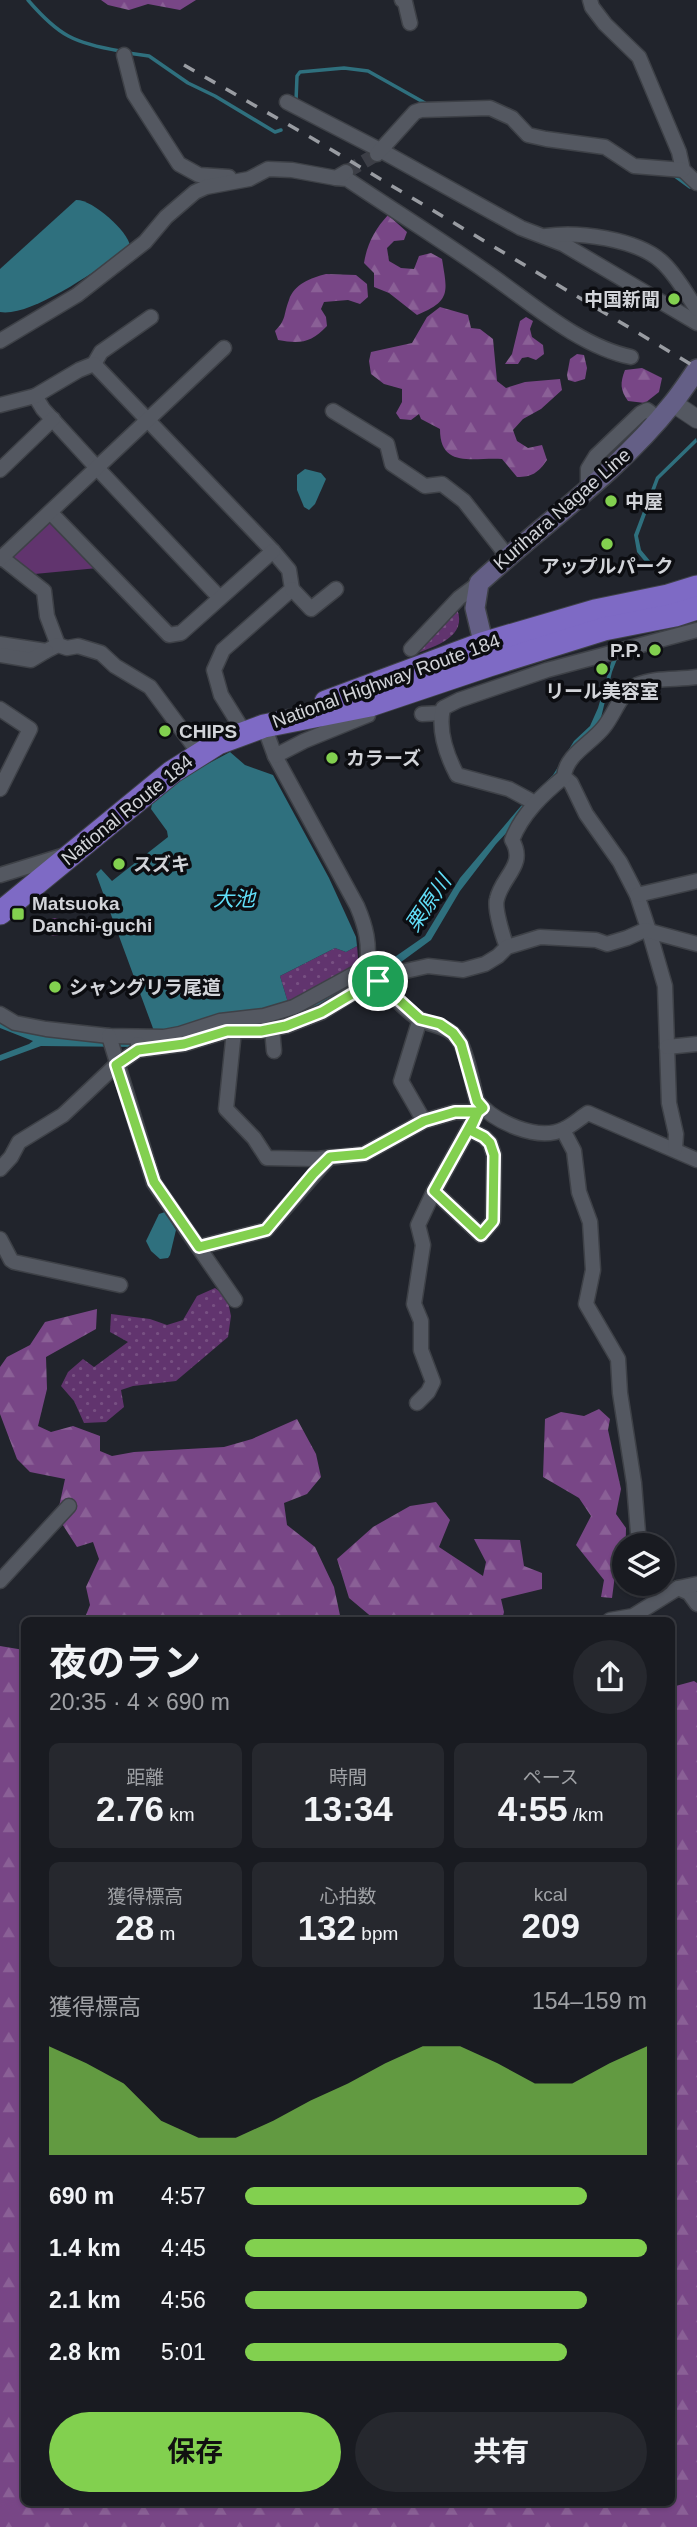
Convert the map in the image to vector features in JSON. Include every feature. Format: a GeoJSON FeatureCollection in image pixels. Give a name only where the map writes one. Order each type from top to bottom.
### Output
{"type":"FeatureCollection","features":[{"type":"Feature","properties":{"kind":"highway","name":"National Highway Route 184"},"geometry":{"type":"LineString","coordinates":[[254,729],[370,705],[486,654],[594,611],[668,596],[697,587]]}},
{"type":"Feature","properties":{"kind":"highway","name":"National Highway Route 184"},"geometry":{"type":"LineString","coordinates":[[254,729],[287,715],[369,688],[486,654],[675,615],[697,608]]}},
{"type":"Feature","properties":{"kind":"highway","name":"National Route 184"},"geometry":{"type":"LineString","coordinates":[[0,913],[199,753],[254,729]]}},
{"type":"Feature","properties":{"kind":"main road","name":"Kurihara Nagae Line"},"geometry":{"type":"LineString","coordinates":[[486,654],[475,608],[479,583],[588,489],[673,404],[697,369]]}},
{"type":"Feature","properties":{"kind":"street"},"geometry":{"type":"LineString","coordinates":[[402,0],[405,2],[410,23]]}},
{"type":"Feature","properties":{"kind":"street"},"geometry":{"type":"LineString","coordinates":[[590,0],[605,24],[639,57],[679,152],[683,170],[697,183]]}},
{"type":"Feature","properties":{"kind":"street"},"geometry":{"type":"LineString","coordinates":[[124,55],[134,94],[179,164],[198,174],[213,177],[230,177],[268,169],[341,175],[466,257],[516,295],[609,352],[631,357]]}},
{"type":"Feature","properties":{"kind":"street"},"geometry":{"type":"LineString","coordinates":[[287,102],[521,228],[546,236],[697,323]]}},
{"type":"Feature","properties":{"kind":"street"},"geometry":{"type":"LineString","coordinates":[[379,152],[408,118],[421,110],[484,108],[499,111],[512,118],[528,135],[605,146],[634,166],[683,170]]}},
{"type":"Feature","properties":{"kind":"street"},"geometry":{"type":"LineString","coordinates":[[0,341],[56,309],[126,257],[145,242],[166,217],[195,192],[206,187],[249,179],[268,169]]}},
{"type":"Feature","properties":{"kind":"street"},"geometry":{"type":"LineString","coordinates":[[546,236],[591,236],[639,248],[667,267],[697,309]]}},
{"type":"Feature","properties":{"kind":"street"},"geometry":{"type":"LineString","coordinates":[[0,405],[35,396],[94,364],[101,352],[151,317]]}},
{"type":"Feature","properties":{"kind":"street"},"geometry":{"type":"LineString","coordinates":[[52,648],[43,590],[1,559],[224,348]]}},
{"type":"Feature","properties":{"kind":"street"},"geometry":{"type":"LineString","coordinates":[[94,364],[273,551],[289,570],[292,589],[312,609],[336,589]]}},
{"type":"Feature","properties":{"kind":"street"},"geometry":{"type":"LineString","coordinates":[[35,396],[97,469],[219,597]]}},
{"type":"Feature","properties":{"kind":"street"},"geometry":{"type":"LineString","coordinates":[[673,404],[697,419]]}},
{"type":"Feature","properties":{"kind":"street"},"geometry":{"type":"LineString","coordinates":[[333,411],[387,444],[392,464],[420,483],[425,486],[442,484],[454,492],[508,557]]}},
{"type":"Feature","properties":{"kind":"street"},"geometry":{"type":"LineString","coordinates":[[0,470],[53,419]]}},
{"type":"Feature","properties":{"kind":"street"},"geometry":{"type":"LineString","coordinates":[[51,513],[169,635],[181,633],[273,551]]}},
{"type":"Feature","properties":{"kind":"street"},"geometry":{"type":"LineString","coordinates":[[411,649],[459,598],[479,583]]}},
{"type":"Feature","properties":{"kind":"street"},"geometry":{"type":"LineString","coordinates":[[0,1014],[15,1023],[109,1042],[184,1044],[219,1032],[272,1030],[322,1012],[369,984],[373,975],[366,929],[357,906],[275,756],[254,729],[221,695],[214,670],[223,650],[292,589]]}},
{"type":"Feature","properties":{"kind":"street"},"geometry":{"type":"LineString","coordinates":[[532,800],[509,789],[457,775],[442,733],[443,708],[547,670],[697,630]]}},
{"type":"Feature","properties":{"kind":"street"},"geometry":{"type":"LineString","coordinates":[[0,644],[52,648],[78,646],[101,653],[115,666],[150,687],[199,753]]}},
{"type":"Feature","properties":{"kind":"street"},"geometry":{"type":"LineString","coordinates":[[0,655],[31,660],[52,648]]}},
{"type":"Feature","properties":{"kind":"street"},"geometry":{"type":"LineString","coordinates":[[507,947],[495,903],[499,890],[517,863],[516,847],[512,840],[532,800],[564,778],[565,771],[578,751],[605,726],[624,694],[645,683],[697,677]]}},
{"type":"Feature","properties":{"kind":"street"},"geometry":{"type":"LineString","coordinates":[[275,756],[368,715],[370,705]]}},
{"type":"Feature","properties":{"kind":"street"},"geometry":{"type":"LineString","coordinates":[[0,789],[30,729],[4,707]]}},
{"type":"Feature","properties":{"kind":"street"},"geometry":{"type":"LineString","coordinates":[[422,714],[442,713]]}},
{"type":"Feature","properties":{"kind":"street"},"geometry":{"type":"LineString","coordinates":[[564,778],[571,783],[586,814],[620,862],[637,895],[649,931],[665,986],[669,1103],[676,1134],[675,1149]]}},
{"type":"Feature","properties":{"kind":"street"},"geometry":{"type":"LineString","coordinates":[[0,875],[71,854]]}},
{"type":"Feature","properties":{"kind":"street"},"geometry":{"type":"LineString","coordinates":[[637,895],[697,881]]}},
{"type":"Feature","properties":{"kind":"street"},"geometry":{"type":"LineString","coordinates":[[0,1169],[19,1142],[62,1115],[138,1044],[220,1021],[276,1013],[373,975],[415,967],[463,970],[485,964],[507,947],[540,937],[596,940],[607,944],[645,930],[697,944]]}},
{"type":"Feature","properties":{"kind":"street"},"geometry":{"type":"LineString","coordinates":[[373,975],[420,1019],[440,1024],[453,1033],[461,1044],[480,1110],[418,1225],[423,1245],[414,1304],[421,1321],[421,1350],[433,1382],[417,1403]]}},
{"type":"Feature","properties":{"kind":"street"},"geometry":{"type":"LineString","coordinates":[[420,1019],[401,1081],[424,1121]]}},
{"type":"Feature","properties":{"kind":"street"},"geometry":{"type":"LineString","coordinates":[[272,1030],[274,1051]]}},
{"type":"Feature","properties":{"kind":"street"},"geometry":{"type":"LineString","coordinates":[[234,1031],[226,1109],[254,1138],[267,1158],[364,1154],[424,1121],[455,1112],[480,1110],[541,1134],[563,1130],[588,1113],[697,1160]]}},
{"type":"Feature","properties":{"kind":"street"},"geometry":{"type":"LineString","coordinates":[[109,1042],[154,1182],[236,1300]]}},
{"type":"Feature","properties":{"kind":"street"},"geometry":{"type":"LineString","coordinates":[[667,1047],[697,1044]]}},
{"type":"Feature","properties":{"kind":"street"},"geometry":{"type":"LineString","coordinates":[[434,1191],[481,1235],[493,1221],[494,1155],[490,1143],[470,1130]]}},
{"type":"Feature","properties":{"kind":"street"},"geometry":{"type":"LineString","coordinates":[[563,1130],[574,1151],[579,1192],[590,1222],[593,1270],[586,1304],[618,1359],[638,1533]]}},
{"type":"Feature","properties":{"kind":"street"},"geometry":{"type":"LineString","coordinates":[[199,1247],[266,1230],[330,1157]]}},
{"type":"Feature","properties":{"kind":"street"},"geometry":{"type":"LineString","coordinates":[[0,1239],[14,1262],[120,1285]]}},
{"type":"Feature","properties":{"kind":"street"},"geometry":{"type":"LineString","coordinates":[[0,1581],[69,1506]]}},
{"type":"Feature","properties":{"kind":"street"},"geometry":{"type":"LineString","coordinates":[[675,1588],[697,1584]]}},
{"type":"Feature","properties":{"kind":"street"},"geometry":{"type":"LineString","coordinates":[[678,1588],[689,1593],[697,1604]]}},
{"type":"Feature","properties":{"kind":"street"},"geometry":{"type":"LineString","coordinates":[[627,1617],[633,1616],[654,1596]]}},
{"type":"Feature","properties":{"kind":"shaded area"},"geometry":{"type":"Polygon","coordinates":[[[52,521],[98,568],[24,575],[8,558],[52,521]]]}},
{"type":"Feature","properties":{"kind":"shaded area"},"geometry":{"type":"Polygon","coordinates":[[[457,609],[458,627],[454,633],[440,644],[415,654],[457,609]]]}},
{"type":"Feature","properties":{"kind":"shaded area"},"geometry":{"type":"Polygon","coordinates":[[[55,918],[61,921],[64,927],[61,933],[55,936],[49,933],[46,927],[49,921],[55,918]]]}},
{"type":"Feature","properties":{"kind":"shaded area"},"geometry":{"type":"Polygon","coordinates":[[[357,946],[359,969],[289,1006],[280,976],[335,948],[346,952],[357,946]]]}},
{"type":"Feature","properties":{"kind":"shaded area"},"geometry":{"type":"Polygon","coordinates":[[[215,1288],[227,1297],[231,1316],[228,1337],[176,1381],[121,1390],[124,1407],[106,1422],[84,1423],[74,1401],[61,1386],[68,1372],[83,1359],[94,1367],[128,1342],[110,1332],[111,1314],[150,1319],[167,1325],[183,1320],[197,1296],[215,1288]]]}},
{"type":"Feature","properties":{"kind":"green space"},"geometry":{"type":"Polygon","coordinates":[[[101,0],[196,0],[180,10],[148,4],[129,10],[108,5],[101,0]]]}},
{"type":"Feature","properties":{"kind":"green space"},"geometry":{"type":"Polygon","coordinates":[[[388,215],[407,232],[404,240],[394,241],[387,248],[389,261],[401,268],[414,269],[419,256],[431,253],[442,259],[446,287],[442,300],[417,315],[389,293],[374,287],[374,273],[364,263],[372,237],[388,215]]]}},
{"type":"Feature","properties":{"kind":"green space"},"geometry":{"type":"Polygon","coordinates":[[[326,274],[356,275],[367,284],[368,297],[360,304],[348,300],[324,302],[321,309],[327,326],[321,332],[305,341],[278,340],[275,331],[283,320],[291,294],[309,280],[326,274]]]}},
{"type":"Feature","properties":{"kind":"green space"},"geometry":{"type":"Polygon","coordinates":[[[440,307],[468,315],[471,328],[480,329],[493,339],[497,381],[506,388],[525,382],[560,379],[562,390],[541,409],[523,419],[513,430],[517,441],[528,448],[542,445],[547,460],[534,473],[517,477],[502,459],[452,456],[441,442],[440,429],[421,419],[419,414],[411,420],[400,419],[396,413],[402,402],[402,389],[384,384],[371,374],[371,352],[412,343],[427,317],[440,307]]]}},
{"type":"Feature","properties":{"kind":"green space"},"geometry":{"type":"Polygon","coordinates":[[[526,317],[533,321],[530,329],[532,337],[543,345],[544,354],[536,360],[528,357],[522,358],[518,364],[505,364],[512,354],[520,321],[526,317]]]}},
{"type":"Feature","properties":{"kind":"green space"},"geometry":{"type":"Polygon","coordinates":[[[577,354],[584,355],[587,368],[585,379],[575,382],[568,380],[567,375],[570,359],[577,354]]]}},
{"type":"Feature","properties":{"kind":"green space"},"geometry":{"type":"Polygon","coordinates":[[[642,368],[662,378],[659,392],[645,403],[628,401],[622,386],[625,370],[642,368]]]}},
{"type":"Feature","properties":{"kind":"green space"},"geometry":{"type":"Polygon","coordinates":[[[97,1309],[96,1329],[46,1357],[47,1389],[38,1426],[51,1432],[73,1426],[100,1436],[100,1451],[112,1456],[134,1452],[224,1447],[252,1439],[297,1419],[316,1454],[321,1477],[307,1494],[284,1503],[287,1525],[315,1547],[334,1587],[340,1617],[85,1617],[90,1605],[86,1587],[99,1559],[93,1542],[77,1547],[57,1516],[65,1479],[30,1472],[17,1459],[0,1414],[0,1367],[7,1357],[30,1345],[45,1322],[97,1309]]]}},
{"type":"Feature","properties":{"kind":"green space"},"geometry":{"type":"Polygon","coordinates":[[[599,1409],[610,1419],[608,1430],[621,1489],[616,1514],[626,1528],[626,1533],[612,1533],[612,1598],[601,1597],[604,1580],[576,1545],[591,1516],[579,1498],[543,1477],[545,1419],[561,1412],[584,1416],[599,1409]]]}},
{"type":"Feature","properties":{"kind":"green space"},"geometry":{"type":"Polygon","coordinates":[[[436,1502],[450,1520],[439,1547],[483,1576],[486,1562],[474,1539],[520,1540],[524,1566],[542,1573],[542,1589],[501,1599],[503,1617],[372,1617],[349,1598],[337,1559],[373,1527],[410,1506],[436,1502]]]}},
{"type":"Feature","properties":{"kind":"green space"},"geometry":{"type":"Polygon","coordinates":[[[0,1646],[21,1650],[21,2506],[675,2506],[675,1686],[694,1681],[697,1683],[697,2527],[0,2527],[0,1646]]]}},
{"type":"Feature","properties":{"kind":"water"},"geometry":{"type":"Polygon","coordinates":[[[76,200],[100,210],[123,232],[130,246],[86,277],[48,299],[13,312],[0,312],[0,269],[76,200]]]}},
{"type":"Feature","properties":{"kind":"water"},"geometry":{"type":"Polygon","coordinates":[[[696,438],[697,442],[659,479],[638,536],[641,550],[656,568],[652,570],[637,552],[634,535],[656,477],[696,438]]]}},
{"type":"Feature","properties":{"kind":"water"},"geometry":{"type":"Polygon","coordinates":[[[305,469],[321,473],[326,479],[315,504],[309,510],[304,507],[297,490],[297,475],[305,469]]]}},
{"type":"Feature","properties":{"kind":"water"},"geometry":{"type":"Polygon","coordinates":[[[619,654],[600,722],[558,778],[496,844],[460,891],[431,940],[397,965],[292,1022],[137,1047],[41,1046],[0,1061],[0,1055],[33,1041],[0,1028],[0,1021],[21,1032],[103,1042],[242,1023],[376,970],[425,936],[460,878],[521,806],[553,775],[574,741],[590,726],[613,656],[619,654]]]}},
{"type":"Feature","properties":{"kind":"water","name":"大池"},"geometry":{"type":"Polygon","coordinates":[[[230,752],[245,765],[273,775],[329,878],[356,937],[357,946],[346,952],[335,948],[280,976],[289,1006],[178,1032],[154,1031],[96,874],[101,869],[112,881],[168,837],[167,831],[151,809],[152,804],[185,776],[230,752]]]}},
{"type":"Feature","properties":{"kind":"water"},"geometry":{"type":"Polygon","coordinates":[[[165,1212],[176,1230],[170,1255],[160,1259],[151,1251],[146,1241],[159,1214],[165,1212]]]}},
{"type":"Feature","properties":{"kind":"waterway"},"geometry":{"type":"LineString","coordinates":[[28,0],[49,22],[68,36],[91,45],[120,51]]}},
{"type":"Feature","properties":{"kind":"waterway"},"geometry":{"type":"LineString","coordinates":[[128,53],[149,56],[188,83],[275,132],[281,130]]}},
{"type":"Feature","properties":{"kind":"waterway"},"geometry":{"type":"LineString","coordinates":[[296,101],[297,76],[300,72],[344,68],[368,71],[425,103]]}},
{"type":"Feature","properties":{"kind":"waterway"},"geometry":{"type":"LineString","coordinates":[[675,176],[690,187]]}},
{"type":"Feature","properties":{"kind":"tunnel"},"geometry":{"type":"LineString","coordinates":[[346,172],[377,154]]}},
{"type":"Feature","properties":{"kind":"railway"},"geometry":{"type":"LineString","coordinates":[[184,65],[697,368]]}},
{"type":"Feature","properties":{"kind":"place","name":"中国新聞"},"geometry":{"type":"Point","coordinates":[674,299]}},
{"type":"Feature","properties":{"kind":"place","name":"中屋"},"geometry":{"type":"Point","coordinates":[611,501]}},
{"type":"Feature","properties":{"kind":"place","name":"アップルパーク"},"geometry":{"type":"Point","coordinates":[607,544]}},
{"type":"Feature","properties":{"kind":"place","name":"P.P."},"geometry":{"type":"Point","coordinates":[655,650]}},
{"type":"Feature","properties":{"kind":"place","name":"リール美容室"},"geometry":{"type":"Point","coordinates":[602,669]}},
{"type":"Feature","properties":{"kind":"place","name":"CHIPS"},"geometry":{"type":"Point","coordinates":[165,731]}},
{"type":"Feature","properties":{"kind":"place","name":"カラーズ"},"geometry":{"type":"Point","coordinates":[332,758]}},
{"type":"Feature","properties":{"kind":"place","name":"スズキ"},"geometry":{"type":"Point","coordinates":[119,864]}},
{"type":"Feature","properties":{"kind":"place","name":"Matsuoka Danchi-guchi"},"geometry":{"type":"Point","coordinates":[18,914]}},
{"type":"Feature","properties":{"kind":"place","name":"シャングリラ尾道"},"geometry":{"type":"Point","coordinates":[55,987]}},
{"type":"Feature","properties":{"kind":"route"},"geometry":{"type":"LineString","coordinates":[[378,981],[322,1012],[286,1026],[261,1031],[227,1031],[184,1044],[138,1050],[116,1065],[154,1182],[199,1247],[266,1230],[330,1157],[364,1154],[424,1121],[455,1112],[478,1112],[434,1191],[481,1235],[493,1221],[494,1155],[490,1143],[470,1130],[478,1112],[483,1108],[477,1101],[461,1044],[453,1033],[440,1024],[420,1019],[378,981]]}},
{"type":"Feature","properties":{"kind":"water label","name":"栗原川"},"geometry":{"type":"Point","coordinates":[428,903]}}]}
